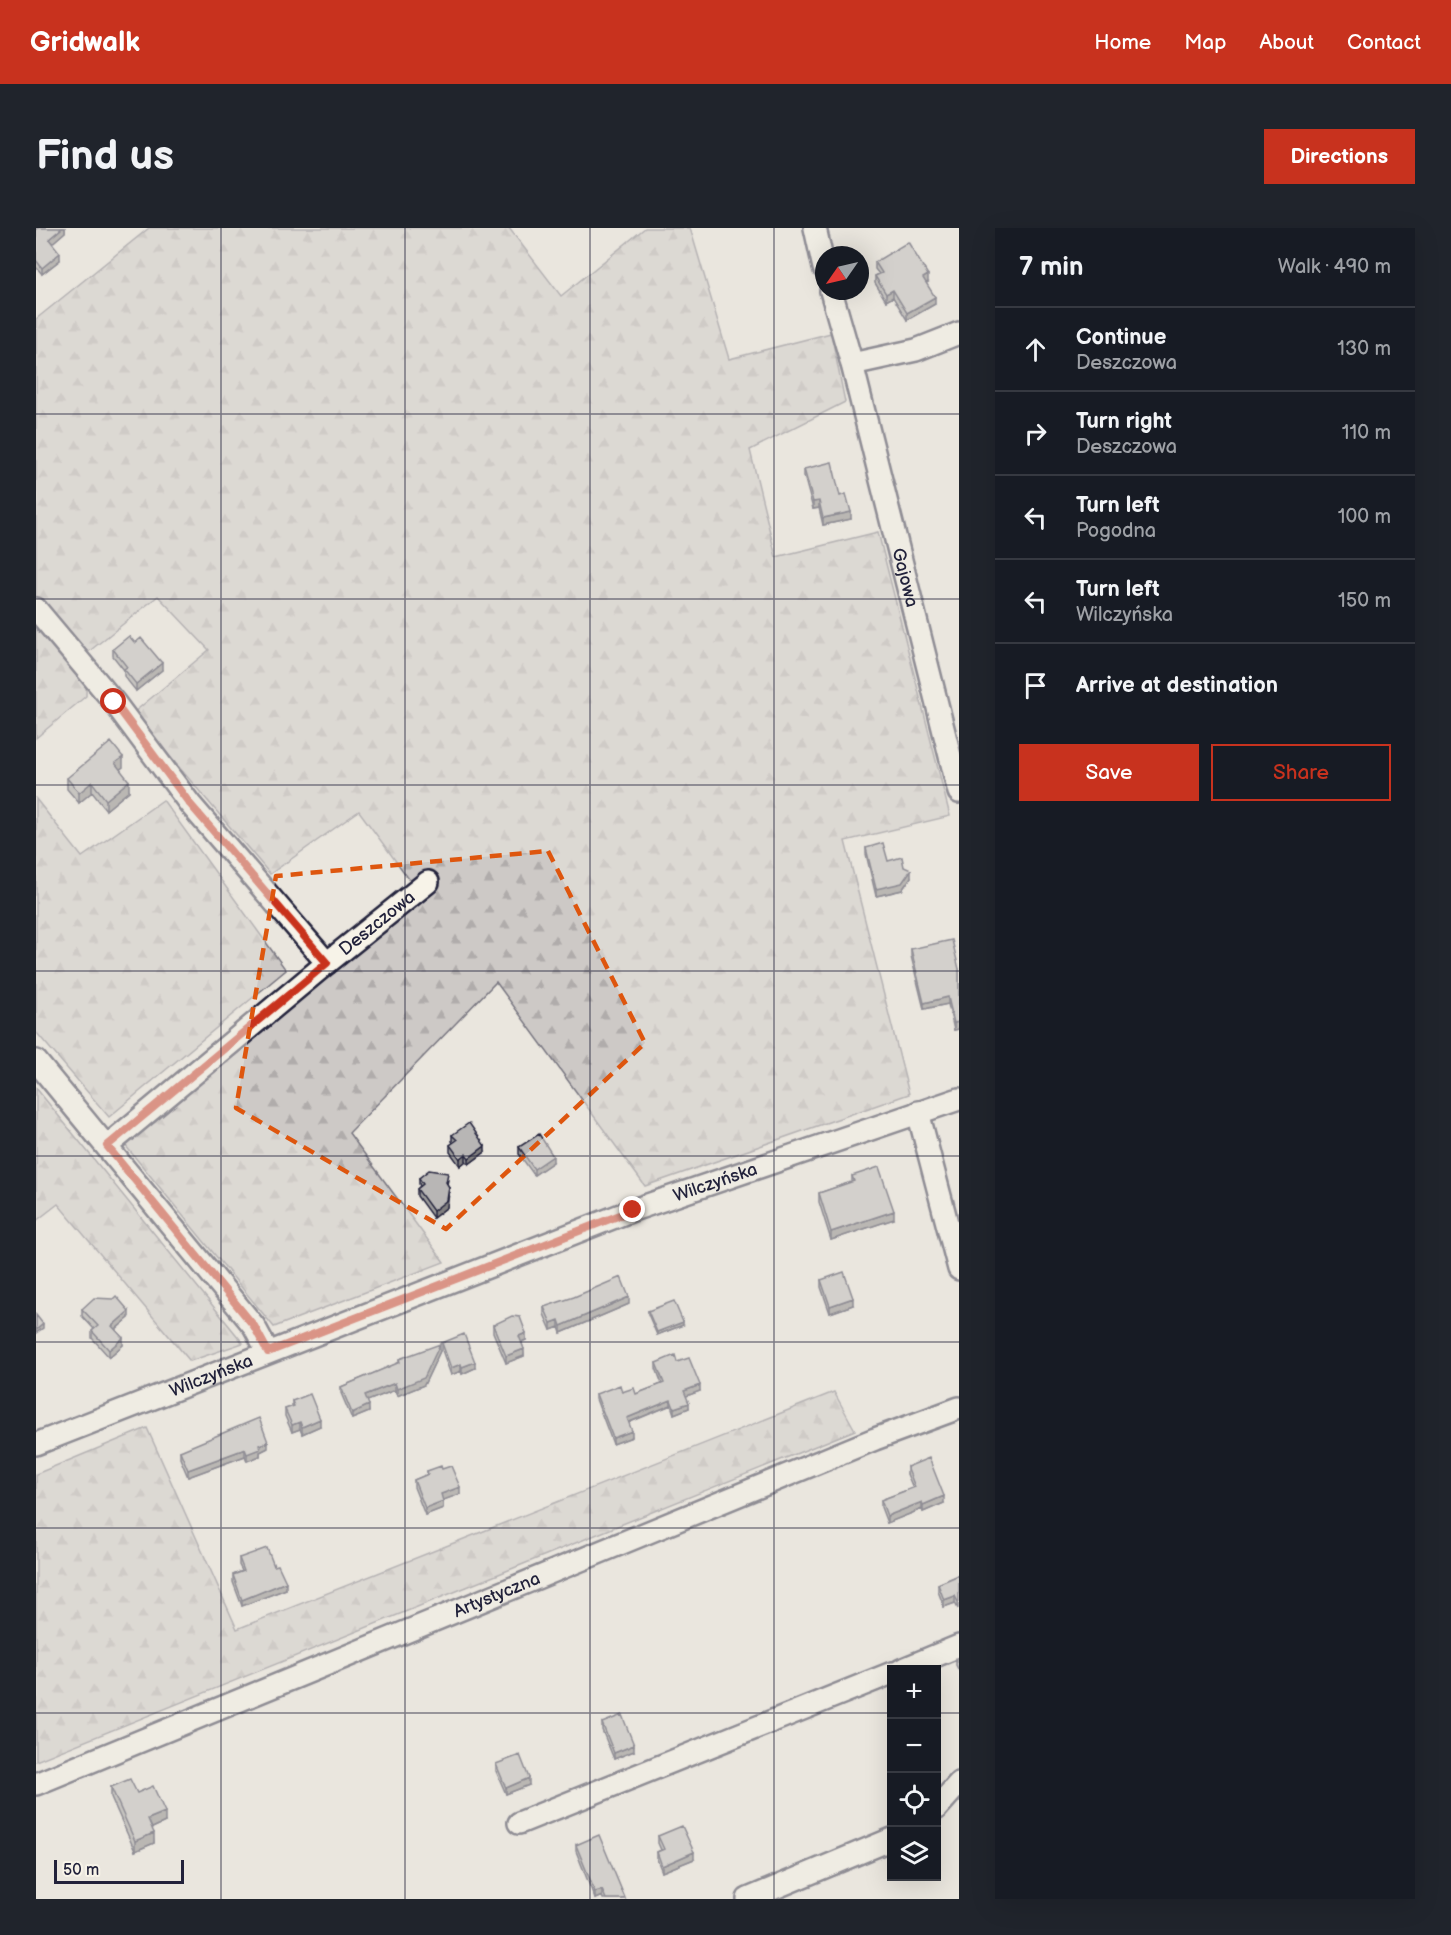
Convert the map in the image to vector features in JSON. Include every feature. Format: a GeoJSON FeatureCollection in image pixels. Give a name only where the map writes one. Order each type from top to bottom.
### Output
{"type":"FeatureCollection","features":[{"type":"Feature","properties":{"kind":"street"},"geometry":{"type":"LineString","coordinates":[[815,228],[819,246]]}},
{"type":"Feature","properties":{"kind":"street","name":"Gajowa"},"geometry":{"type":"LineString","coordinates":[[834,300],[852,364],[959,792]]}},
{"type":"Feature","properties":{"kind":"street"},"geometry":{"type":"LineString","coordinates":[[852,364],[916,350],[959,333]]}},
{"type":"Feature","properties":{"kind":"street","name":"Deszczowa"},"geometry":{"type":"LineString","coordinates":[[36,609],[114,702],[190,804],[327,963]]}},
{"type":"Feature","properties":{"kind":"street","name":"Deszczowa"},"geometry":{"type":"LineString","coordinates":[[107,1146],[428,882]]}},
{"type":"Feature","properties":{"kind":"street"},"geometry":{"type":"LineString","coordinates":[[36,1061],[254,1326],[268,1352]]}},
{"type":"Feature","properties":{"kind":"street","name":"Wilczyńska"},"geometry":{"type":"LineString","coordinates":[[36,1444],[633,1210],[959,1098]]}},
{"type":"Feature","properties":{"kind":"street"},"geometry":{"type":"LineString","coordinates":[[918,1112],[959,1269]]}},
{"type":"Feature","properties":{"kind":"street","name":"Artystyczna"},"geometry":{"type":"LineString","coordinates":[[36,1784],[864,1444],[959,1408]]}},
{"type":"Feature","properties":{"kind":"street"},"geometry":{"type":"LineString","coordinates":[[913,1665],[959,1646]]}},
{"type":"Feature","properties":{"kind":"street"},"geometry":{"type":"LineString","coordinates":[[519,1823],[887,1675]]}},
{"type":"Feature","properties":{"kind":"street"},"geometry":{"type":"LineString","coordinates":[[941,1803],[959,1783]]}},
{"type":"Feature","properties":{"kind":"street"},"geometry":{"type":"LineString","coordinates":[[748,1899],[887,1841]]}},
{"type":"Feature","properties":{"kind":"highlighted area"},"geometry":{"type":"Polygon","coordinates":[[[548,851],[645,1043],[446,1229],[236,1108],[276,876],[548,851]]]}},
{"type":"Feature","properties":{"kind":"green space"},"geometry":{"type":"Polygon","coordinates":[[[149,228],[509,228],[561,296],[645,228],[690,228],[729,359],[831,333],[845,402],[750,450],[776,557],[878,532],[950,816],[845,841],[909,1094],[645,1186],[496,982],[349,1133],[444,1262],[274,1327],[125,1145],[423,898],[359,811],[270,874],[133,713],[209,650],[158,596],[87,653],[86,696],[36,738],[36,319],[149,228]]]}},
{"type":"Feature","properties":{"kind":"green space"},"geometry":{"type":"Polygon","coordinates":[[[36,799],[82,857],[163,800],[286,970],[109,1117],[36,1032],[36,799]]]}},
{"type":"Feature","properties":{"kind":"green space"},"geometry":{"type":"Polygon","coordinates":[[[36,1088],[243,1343],[190,1361],[58,1204],[36,1221],[36,1088]]]}},
{"type":"Feature","properties":{"kind":"green space"},"geometry":{"type":"Polygon","coordinates":[[[834,1392],[855,1430],[36,1761],[36,1474],[147,1428],[237,1629],[834,1392]]]}},
{"type":"Feature","properties":{"kind":"building"},"geometry":{"type":"Polygon","coordinates":[[[36,228],[62,228],[49,239],[60,253],[42,268],[36,260],[36,228]]]}},
{"type":"Feature","properties":{"kind":"building"},"geometry":{"type":"Polygon","coordinates":[[[908,242],[928,275],[923,278],[935,297],[907,313],[893,290],[886,294],[875,276],[882,273],[875,262],[908,242]]]}},
{"type":"Feature","properties":{"kind":"building"},"geometry":{"type":"Polygon","coordinates":[[[832,462],[840,496],[846,494],[851,512],[823,518],[819,501],[813,502],[804,469],[832,462]]]}},
{"type":"Feature","properties":{"kind":"building"},"geometry":{"type":"Polygon","coordinates":[[[129,636],[135,643],[141,638],[162,663],[136,684],[124,669],[127,667],[113,649],[129,636]]]}},
{"type":"Feature","properties":{"kind":"building"},"geometry":{"type":"Polygon","coordinates":[[[111,742],[123,757],[115,763],[129,781],[106,800],[92,782],[79,793],[67,778],[111,742]]]}},
{"type":"Feature","properties":{"kind":"building"},"geometry":{"type":"Polygon","coordinates":[[[883,843],[888,861],[902,857],[904,867],[911,870],[902,883],[876,889],[866,848],[883,843]]]}},
{"type":"Feature","properties":{"kind":"building"},"geometry":{"type":"Polygon","coordinates":[[[952,940],[959,969],[959,1022],[954,1023],[948,997],[924,1003],[911,949],[952,940]]]}},
{"type":"Feature","properties":{"kind":"building"},"geometry":{"type":"Polygon","coordinates":[[[469,1123],[485,1146],[469,1158],[466,1154],[460,1159],[450,1145],[457,1140],[452,1135],[469,1123]]]}},
{"type":"Feature","properties":{"kind":"building"},"geometry":{"type":"Polygon","coordinates":[[[539,1134],[553,1156],[534,1169],[519,1147],[539,1134]]]}},
{"type":"Feature","properties":{"kind":"building"},"geometry":{"type":"Polygon","coordinates":[[[879,1167],[894,1211],[831,1232],[819,1193],[854,1181],[852,1176],[879,1167]]]}},
{"type":"Feature","properties":{"kind":"building"},"geometry":{"type":"Polygon","coordinates":[[[429,1170],[448,1173],[447,1200],[433,1211],[417,1189],[423,1184],[419,1178],[429,1170]]]}},
{"type":"Feature","properties":{"kind":"building"},"geometry":{"type":"Polygon","coordinates":[[[844,1272],[853,1298],[830,1306],[821,1280],[844,1272]]]}},
{"type":"Feature","properties":{"kind":"building"},"geometry":{"type":"Polygon","coordinates":[[[621,1277],[629,1297],[561,1326],[559,1320],[551,1323],[544,1307],[621,1277]]]}},
{"type":"Feature","properties":{"kind":"building"},"geometry":{"type":"Polygon","coordinates":[[[116,1296],[129,1311],[112,1326],[123,1338],[109,1350],[92,1331],[98,1326],[82,1309],[94,1298],[113,1299],[116,1296]]]}},
{"type":"Feature","properties":{"kind":"building"},"geometry":{"type":"Polygon","coordinates":[[[674,1301],[683,1322],[657,1332],[648,1311],[674,1301]]]}},
{"type":"Feature","properties":{"kind":"building"},"geometry":{"type":"Polygon","coordinates":[[[36,1315],[43,1324],[36,1330],[36,1315]]]}},
{"type":"Feature","properties":{"kind":"building"},"geometry":{"type":"Polygon","coordinates":[[[512,1316],[520,1317],[526,1333],[519,1336],[524,1349],[506,1356],[493,1325],[512,1316]]]}},
{"type":"Feature","properties":{"kind":"building"},"geometry":{"type":"Polygon","coordinates":[[[464,1334],[475,1362],[451,1368],[442,1343],[464,1334]]]}},
{"type":"Feature","properties":{"kind":"building"},"geometry":{"type":"Polygon","coordinates":[[[440,1344],[424,1378],[397,1389],[395,1383],[365,1395],[369,1405],[352,1413],[341,1387],[400,1362],[399,1359],[440,1344]]]}},
{"type":"Feature","properties":{"kind":"building"},"geometry":{"type":"Polygon","coordinates":[[[675,1355],[677,1362],[689,1358],[700,1385],[684,1391],[689,1403],[674,1408],[671,1400],[627,1418],[632,1431],[613,1438],[596,1394],[620,1385],[622,1392],[634,1388],[636,1394],[664,1383],[656,1363],[675,1355]]]}},
{"type":"Feature","properties":{"kind":"building"},"geometry":{"type":"Polygon","coordinates":[[[310,1394],[320,1419],[302,1427],[300,1422],[292,1425],[285,1409],[294,1406],[292,1401],[310,1394]]]}},
{"type":"Feature","properties":{"kind":"building"},"geometry":{"type":"Polygon","coordinates":[[[259,1418],[268,1442],[259,1445],[260,1449],[247,1454],[245,1449],[188,1470],[180,1451],[259,1418]]]}},
{"type":"Feature","properties":{"kind":"building"},"geometry":{"type":"Polygon","coordinates":[[[929,1458],[944,1496],[887,1516],[881,1500],[915,1487],[907,1467],[929,1458]]]}},
{"type":"Feature","properties":{"kind":"building"},"geometry":{"type":"Polygon","coordinates":[[[441,1466],[442,1469],[451,1466],[460,1487],[441,1494],[443,1501],[425,1508],[414,1480],[428,1474],[427,1471],[441,1466]]]}},
{"type":"Feature","properties":{"kind":"building"},"geometry":{"type":"Polygon","coordinates":[[[267,1548],[274,1566],[278,1565],[286,1582],[242,1600],[233,1575],[244,1571],[239,1558],[267,1548]]]}},
{"type":"Feature","properties":{"kind":"building"},"geometry":{"type":"Polygon","coordinates":[[[959,1575],[959,1602],[955,1596],[944,1600],[938,1584],[959,1575]]]}},
{"type":"Feature","properties":{"kind":"building"},"geometry":{"type":"Polygon","coordinates":[[[622,1715],[634,1745],[614,1753],[602,1723],[622,1715]]]}},
{"type":"Feature","properties":{"kind":"building"},"geometry":{"type":"Polygon","coordinates":[[[520,1755],[529,1778],[506,1788],[496,1764],[520,1755]]]}},
{"type":"Feature","properties":{"kind":"building"},"geometry":{"type":"Polygon","coordinates":[[[130,1779],[137,1793],[153,1786],[165,1812],[148,1819],[154,1833],[135,1841],[111,1787],[130,1779]]]}},
{"type":"Feature","properties":{"kind":"building"},"geometry":{"type":"Polygon","coordinates":[[[682,1826],[694,1852],[662,1866],[657,1852],[664,1849],[658,1836],[682,1826]]]}},
{"type":"Feature","properties":{"kind":"building"},"geometry":{"type":"Polygon","coordinates":[[[599,1835],[625,1898],[606,1899],[602,1890],[595,1892],[576,1845],[599,1835]]]}},
{"type":"Feature","properties":{"kind":"route"},"geometry":{"type":"LineString","coordinates":[[114,702],[190,804],[327,963],[107,1146],[254,1326],[268,1352],[633,1210]]}}]}
